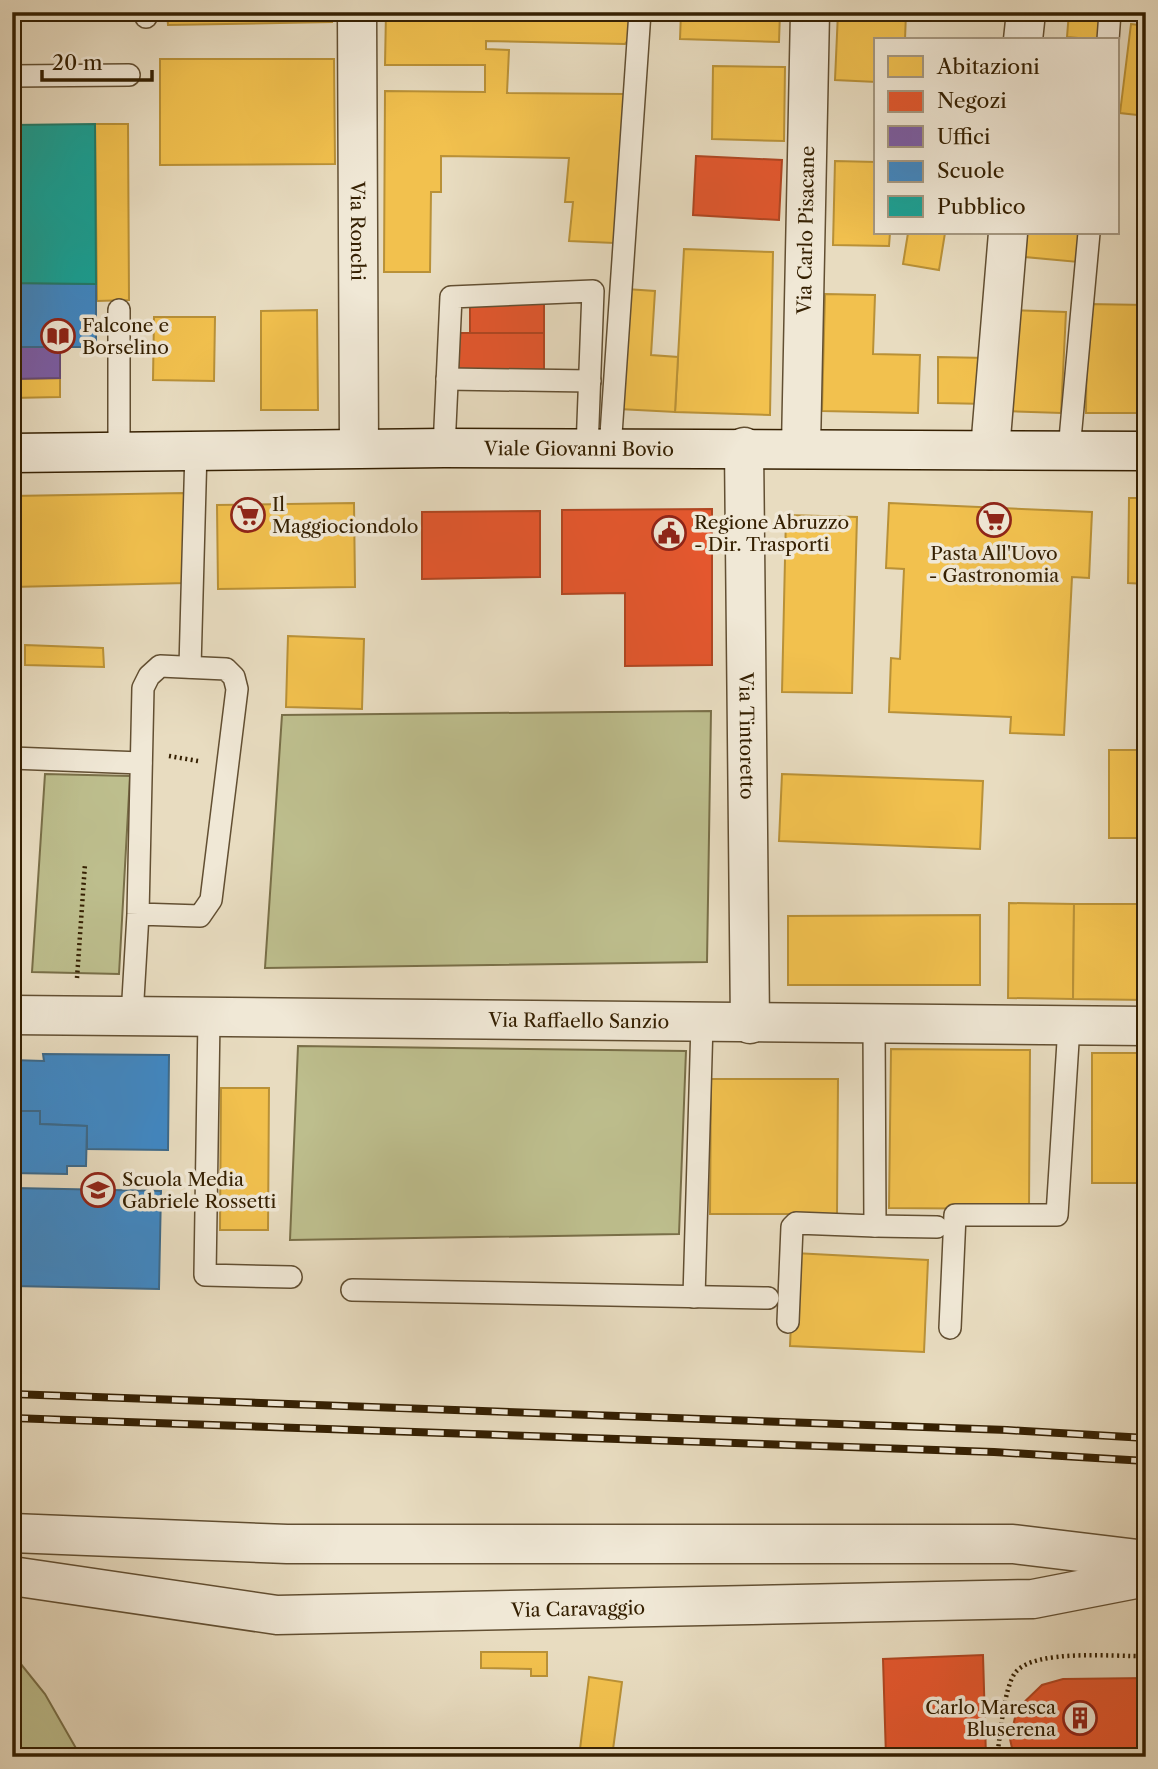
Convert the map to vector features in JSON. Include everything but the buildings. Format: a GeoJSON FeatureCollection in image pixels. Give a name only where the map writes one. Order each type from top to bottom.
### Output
{"type":"FeatureCollection","features":[{"type":"Feature","properties":{"kind":"street","name":"Via Ronchi"},"geometry":{"type":"LineString","coordinates":[[357,12],[359,448]]}},
{"type":"Feature","properties":{"kind":"street","name":"Via Carlo Pisacane"},"geometry":{"type":"LineString","coordinates":[[801,447],[810,12]]}},
{"type":"Feature","properties":{"kind":"street"},"geometry":{"type":"LineString","coordinates":[[1023,38],[1026,12]]}},
{"type":"Feature","properties":{"kind":"street"},"geometry":{"type":"LineString","coordinates":[[990,450],[1008,234]]}},
{"type":"Feature","properties":{"kind":"street","name":"Viale Giovanni Bovio"},"geometry":{"type":"LineString","coordinates":[[12,453],[359,448],[744,447],[1146,451]]}},
{"type":"Feature","properties":{"kind":"street","name":"Via Tintoretto"},"geometry":{"type":"LineString","coordinates":[[744,447],[750,1024]]}},
{"type":"Feature","properties":{"kind":"street","name":"Via Raffaello Sanzio"},"geometry":{"type":"LineString","coordinates":[[12,1015],[702,1024],[1146,1026]]}},
{"type":"Feature","properties":{"kind":"street"},"geometry":{"type":"LineString","coordinates":[[12,1533],[287,1544],[1013,1544],[1146,1560]]}},
{"type":"Feature","properties":{"kind":"street","name":"Via Caravaggio"},"geometry":{"type":"LineString","coordinates":[[12,1576],[277,1615],[1033,1599],[1146,1577]]}},
{"type":"Feature","properties":{"kind":"lane"},"geometry":{"type":"LineString","coordinates":[[598,449],[640,12]]}},
{"type":"Feature","properties":{"kind":"lane"},"geometry":{"type":"LineString","coordinates":[[1108,38],[1110,12]]}},
{"type":"Feature","properties":{"kind":"lane"},"geometry":{"type":"LineString","coordinates":[[12,76],[129,75]]}},
{"type":"Feature","properties":{"kind":"lane"},"geometry":{"type":"LineString","coordinates":[[1069,450],[1089,234]]}},
{"type":"Feature","properties":{"kind":"lane"},"geometry":{"type":"LineString","coordinates":[[444,448],[451,297],[593,291],[590,381],[598,449]]}},
{"type":"Feature","properties":{"kind":"lane"},"geometry":{"type":"LineString","coordinates":[[119,310],[119,451]]}},
{"type":"Feature","properties":{"kind":"lane"},"geometry":{"type":"LineString","coordinates":[[447,379],[590,381]]}},
{"type":"Feature","properties":{"kind":"lane"},"geometry":{"type":"LineString","coordinates":[[190,667],[196,450]]}},
{"type":"Feature","properties":{"kind":"lane"},"geometry":{"type":"LineString","coordinates":[[132,1016],[138,914],[143,688],[149,676],[160,666],[226,670],[234,677],[237,689],[211,900],[200,916],[138,914]]}},
{"type":"Feature","properties":{"kind":"lane"},"geometry":{"type":"LineString","coordinates":[[12,758],[141,758]]}},
{"type":"Feature","properties":{"kind":"lane"},"geometry":{"type":"LineString","coordinates":[[209,1017],[205,1275],[291,1277]]}},
{"type":"Feature","properties":{"kind":"lane"},"geometry":{"type":"LineString","coordinates":[[694,1297],[702,1024]]}},
{"type":"Feature","properties":{"kind":"lane"},"geometry":{"type":"LineString","coordinates":[[874,1025],[875,1226]]}},
{"type":"Feature","properties":{"kind":"lane"},"geometry":{"type":"LineString","coordinates":[[950,1328],[954,1215],[1057,1214],[1069,1026]]}},
{"type":"Feature","properties":{"kind":"lane"},"geometry":{"type":"LineString","coordinates":[[788,1322],[792,1227],[796,1223],[937,1227]]}},
{"type":"Feature","properties":{"kind":"lane"},"geometry":{"type":"LineString","coordinates":[[352,1290],[768,1298]]}},
{"type":"Feature","properties":{"kind":"path"},"geometry":{"type":"LineString","coordinates":[[141,758],[227,766]]}},
{"type":"Feature","properties":{"kind":"path"},"geometry":{"type":"LineString","coordinates":[[76,982],[85,864]]}},
{"type":"Feature","properties":{"kind":"path"},"geometry":{"type":"LineString","coordinates":[[997,1757],[1013,1675],[1025,1663],[1050,1657],[1146,1656]]}},
{"type":"Feature","properties":{"kind":"green space"},"geometry":{"type":"Polygon","coordinates":[[[711,711],[707,962],[265,968],[282,715],[711,711]]]}},
{"type":"Feature","properties":{"kind":"green space"},"geometry":{"type":"Polygon","coordinates":[[[45,774],[130,776],[119,974],[32,972],[45,774]]]}},
{"type":"Feature","properties":{"kind":"green space"},"geometry":{"type":"Polygon","coordinates":[[[298,1046],[686,1051],[679,1234],[290,1240],[298,1046]]]}},
{"type":"Feature","properties":{"kind":"green space"},"geometry":{"type":"Polygon","coordinates":[[[12,1653],[45,1694],[81,1757],[12,1757],[12,1653]]]}},
{"type":"Feature","properties":{"kind":"railway"},"geometry":{"type":"LineString","coordinates":[[12,1394],[1007,1430],[1146,1438]]}},
{"type":"Feature","properties":{"kind":"railway"},"geometry":{"type":"LineString","coordinates":[[12,1418],[994,1452],[1146,1461]]}},
{"type":"Feature","properties":{"kind":"place","name":"Falcone e Borselino"},"geometry":{"type":"Point","coordinates":[58,336]}},
{"type":"Feature","properties":{"kind":"place","name":"Il Maggiociondolo"},"geometry":{"type":"Point","coordinates":[248,515]}},
{"type":"Feature","properties":{"kind":"place","name":"Pasta All'Uovo - Gastronomia"},"geometry":{"type":"Point","coordinates":[994,520]}},
{"type":"Feature","properties":{"kind":"place","name":"Regione Abruzzo - Dir. Trasporti"},"geometry":{"type":"Point","coordinates":[669,533]}},
{"type":"Feature","properties":{"kind":"place","name":"Scuola Media Gabriele Rossetti"},"geometry":{"type":"Point","coordinates":[98,1190]}},
{"type":"Feature","properties":{"kind":"place","name":"Carlo Maresca Bluserena"},"geometry":{"type":"Point","coordinates":[1080,1718]}}]}
